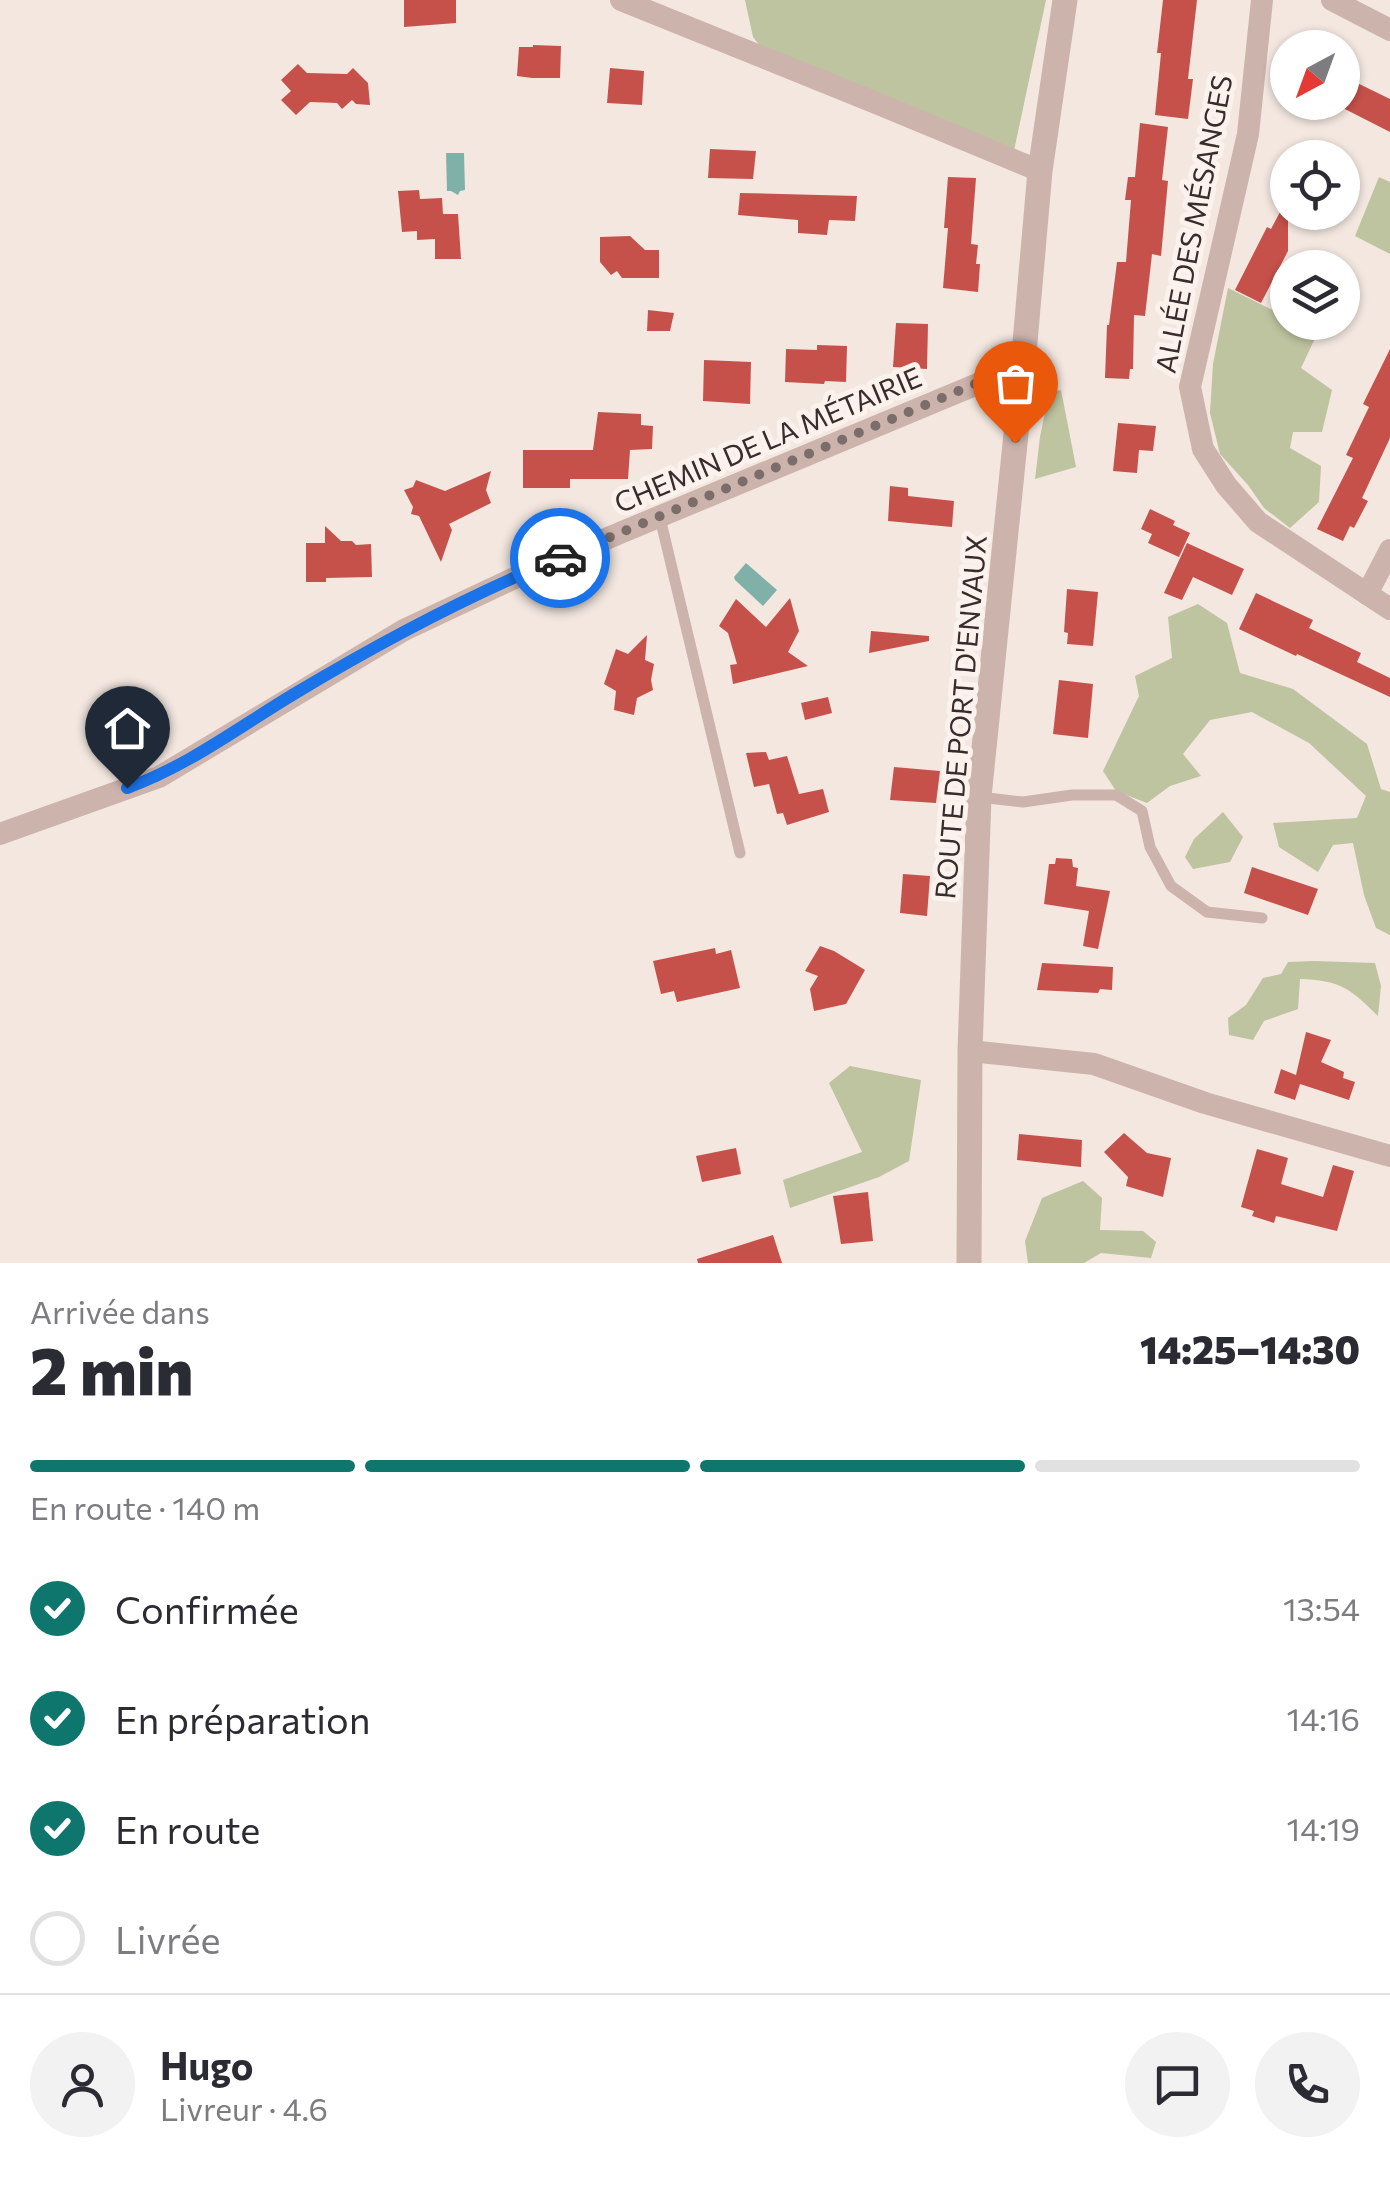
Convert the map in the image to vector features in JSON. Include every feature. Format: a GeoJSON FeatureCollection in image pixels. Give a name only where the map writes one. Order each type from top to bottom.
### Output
{"type":"FeatureCollection","features":[{"type":"Feature","properties":{"kind":"street"},"geometry":{"type":"LineString","coordinates":[[621,0],[1040,171]]}},
{"type":"Feature","properties":{"kind":"street","name":"ROUTE DE PORT D'ENVAUX"},"geometry":{"type":"LineString","coordinates":[[969,1263],[970,1051],[980,797],[1040,171],[1065,0]]}},
{"type":"Feature","properties":{"kind":"street","name":"ALLÉE DES MÉSANGES"},"geometry":{"type":"LineString","coordinates":[[1262,0],[1248,134],[1190,387],[1203,450],[1258,522],[1390,609]]}},
{"type":"Feature","properties":{"kind":"street"},"geometry":{"type":"LineString","coordinates":[[1332,0],[1390,30]]}},
{"type":"Feature","properties":{"kind":"street","name":"CHEMIN DE LA MÉTAIRIE"},"geometry":{"type":"LineString","coordinates":[[0,834],[159,777],[404,630],[536,568],[1023,364]]}},
{"type":"Feature","properties":{"kind":"street"},"geometry":{"type":"LineString","coordinates":[[1367,594],[1390,550]]}},
{"type":"Feature","properties":{"kind":"street"},"geometry":{"type":"LineString","coordinates":[[970,1051],[1094,1064],[1206,1103],[1390,1156]]}},
{"type":"Feature","properties":{"kind":"lane"},"geometry":{"type":"LineString","coordinates":[[660,518],[740,853]]}},
{"type":"Feature","properties":{"kind":"lane"},"geometry":{"type":"LineString","coordinates":[[980,797],[1023,802],[1072,795],[1116,795],[1142,810],[1150,848],[1171,886],[1207,912],[1262,918]]}},
{"type":"Feature","properties":{"kind":"green space"},"geometry":{"type":"Polygon","coordinates":[[[745,0],[1046,0],[1012,160],[773,62],[753,37],[745,0]]]}},
{"type":"Feature","properties":{"kind":"green space"},"geometry":{"type":"Polygon","coordinates":[[[1379,177],[1390,182],[1390,254],[1355,236],[1379,177]]]}},
{"type":"Feature","properties":{"kind":"green space"},"geometry":{"type":"Polygon","coordinates":[[[1228,288],[1270,309],[1270,340],[1314,340],[1301,368],[1332,390],[1322,432],[1293,432],[1290,448],[1321,466],[1319,502],[1290,528],[1264,508],[1220,454],[1210,413],[1213,364],[1228,288]]]}},
{"type":"Feature","properties":{"kind":"green space"},"geometry":{"type":"Polygon","coordinates":[[[1061,390],[1076,467],[1035,479],[1049,392],[1061,390]]]}},
{"type":"Feature","properties":{"kind":"green space"},"geometry":{"type":"Polygon","coordinates":[[[1198,604],[1227,623],[1240,673],[1293,689],[1367,744],[1381,789],[1390,792],[1390,935],[1376,928],[1353,843],[1333,845],[1318,872],[1279,847],[1273,823],[1357,818],[1366,796],[1309,743],[1252,712],[1210,720],[1183,754],[1201,776],[1170,786],[1147,803],[1116,791],[1103,771],[1139,696],[1135,676],[1172,658],[1168,617],[1198,604]]]}},
{"type":"Feature","properties":{"kind":"green space"},"geometry":{"type":"Polygon","coordinates":[[[1223,812],[1243,837],[1230,862],[1193,869],[1185,857],[1194,839],[1223,812]]]}},
{"type":"Feature","properties":{"kind":"green space"},"geometry":{"type":"Polygon","coordinates":[[[1288,962],[1375,963],[1381,986],[1378,1016],[1344,988],[1325,981],[1300,979],[1298,1009],[1264,1021],[1253,1040],[1229,1035],[1228,1018],[1246,1005],[1263,978],[1281,974],[1288,962]]]}},
{"type":"Feature","properties":{"kind":"green space"},"geometry":{"type":"Polygon","coordinates":[[[850,1066],[921,1080],[909,1161],[879,1177],[790,1208],[783,1180],[862,1152],[829,1083],[850,1066]]]}},
{"type":"Feature","properties":{"kind":"green space"},"geometry":{"type":"Polygon","coordinates":[[[1083,1181],[1102,1198],[1100,1230],[1143,1231],[1156,1242],[1151,1258],[1101,1253],[1084,1263],[1028,1263],[1025,1241],[1042,1198],[1083,1181]]]}},
{"type":"Feature","properties":{"kind":"water"},"geometry":{"type":"Polygon","coordinates":[[[446,153],[464,153],[465,190],[458,195],[447,191],[446,153]]]}},
{"type":"Feature","properties":{"kind":"water"},"geometry":{"type":"Polygon","coordinates":[[[746,563],[777,590],[763,606],[735,580],[746,563]]]}},
{"type":"Feature","properties":{"kind":"building"},"geometry":{"type":"Polygon","coordinates":[[[404,0],[456,0],[456,23],[404,27],[404,0]]]}},
{"type":"Feature","properties":{"kind":"building"},"geometry":{"type":"Polygon","coordinates":[[[1163,0],[1197,0],[1188,79],[1193,79],[1188,119],[1155,115],[1163,0]]]}},
{"type":"Feature","properties":{"kind":"building"},"geometry":{"type":"Polygon","coordinates":[[[561,46],[560,78],[517,76],[519,47],[561,46]]]}},
{"type":"Feature","properties":{"kind":"building"},"geometry":{"type":"Polygon","coordinates":[[[298,64],[307,73],[347,74],[353,68],[368,83],[370,105],[352,100],[342,109],[337,103],[310,102],[296,115],[281,100],[291,91],[281,80],[298,64]]]}},
{"type":"Feature","properties":{"kind":"building"},"geometry":{"type":"Polygon","coordinates":[[[610,68],[644,71],[642,105],[607,103],[610,68]]]}},
{"type":"Feature","properties":{"kind":"building"},"geometry":{"type":"Polygon","coordinates":[[[1360,84],[1390,99],[1390,132],[1360,117],[1360,84]]]}},
{"type":"Feature","properties":{"kind":"building"},"geometry":{"type":"Polygon","coordinates":[[[1140,123],[1168,127],[1162,180],[1168,181],[1161,256],[1152,254],[1145,316],[1134,315],[1133,369],[1129,379],[1105,378],[1107,325],[1117,262],[1126,262],[1131,200],[1125,200],[1128,177],[1135,177],[1140,123]]]}},
{"type":"Feature","properties":{"kind":"building"},"geometry":{"type":"Polygon","coordinates":[[[710,149],[756,151],[753,179],[708,178],[710,149]]]}},
{"type":"Feature","properties":{"kind":"building"},"geometry":{"type":"Polygon","coordinates":[[[948,177],[976,178],[971,244],[978,245],[978,292],[943,288],[948,177]]]}},
{"type":"Feature","properties":{"kind":"building"},"geometry":{"type":"Polygon","coordinates":[[[419,190],[420,199],[442,198],[443,214],[458,214],[461,259],[435,259],[435,239],[417,240],[417,231],[402,232],[398,191],[419,190]]]}},
{"type":"Feature","properties":{"kind":"building"},"geometry":{"type":"Polygon","coordinates":[[[740,193],[857,196],[855,221],[829,220],[827,235],[798,233],[798,220],[738,215],[740,193]]]}},
{"type":"Feature","properties":{"kind":"building"},"geometry":{"type":"Polygon","coordinates":[[[1267,227],[1288,230],[1288,250],[1270,250],[1270,286],[1261,303],[1235,290],[1267,227]]]}},
{"type":"Feature","properties":{"kind":"building"},"geometry":{"type":"Polygon","coordinates":[[[630,236],[645,250],[659,250],[659,278],[622,278],[617,271],[611,275],[600,262],[600,237],[630,236]]]}},
{"type":"Feature","properties":{"kind":"building"},"geometry":{"type":"Polygon","coordinates":[[[648,310],[674,313],[670,331],[647,331],[648,310]]]}},
{"type":"Feature","properties":{"kind":"building"},"geometry":{"type":"Polygon","coordinates":[[[896,323],[928,324],[927,369],[893,367],[896,323]]]}},
{"type":"Feature","properties":{"kind":"building"},"geometry":{"type":"Polygon","coordinates":[[[817,345],[847,346],[846,382],[785,382],[786,349],[817,350],[817,345]]]}},
{"type":"Feature","properties":{"kind":"building"},"geometry":{"type":"Polygon","coordinates":[[[1390,349],[1390,438],[1362,498],[1368,501],[1343,541],[1317,529],[1353,458],[1346,455],[1369,407],[1363,404],[1390,349]]]}},
{"type":"Feature","properties":{"kind":"building"},"geometry":{"type":"Polygon","coordinates":[[[704,360],[751,362],[750,404],[703,401],[704,360]]]}},
{"type":"Feature","properties":{"kind":"building"},"geometry":{"type":"Polygon","coordinates":[[[598,412],[641,414],[641,425],[653,426],[652,449],[630,450],[628,479],[570,479],[570,488],[523,488],[523,450],[593,450],[598,412]]]}},
{"type":"Feature","properties":{"kind":"building"},"geometry":{"type":"Polygon","coordinates":[[[1118,423],[1156,426],[1153,451],[1139,450],[1137,473],[1113,471],[1118,423]]]}},
{"type":"Feature","properties":{"kind":"building"},"geometry":{"type":"Polygon","coordinates":[[[491,471],[486,490],[491,503],[449,524],[452,530],[441,562],[419,516],[411,514],[413,507],[404,490],[413,487],[416,480],[445,491],[491,471]]]}},
{"type":"Feature","properties":{"kind":"building"},"geometry":{"type":"Polygon","coordinates":[[[890,486],[908,488],[908,496],[954,501],[952,527],[888,521],[890,486]]]}},
{"type":"Feature","properties":{"kind":"building"},"geometry":{"type":"Polygon","coordinates":[[[1150,509],[1190,533],[1179,557],[1148,543],[1152,534],[1141,529],[1150,509]]]}},
{"type":"Feature","properties":{"kind":"building"},"geometry":{"type":"Polygon","coordinates":[[[325,526],[341,541],[371,544],[372,577],[306,582],[306,543],[325,543],[325,526]]]}},
{"type":"Feature","properties":{"kind":"building"},"geometry":{"type":"Polygon","coordinates":[[[1187,543],[1244,569],[1232,595],[1193,577],[1182,600],[1164,593],[1187,543]]]}},
{"type":"Feature","properties":{"kind":"building"},"geometry":{"type":"Polygon","coordinates":[[[1067,589],[1098,592],[1093,646],[1067,644],[1067,589]]]}},
{"type":"Feature","properties":{"kind":"building"},"geometry":{"type":"Polygon","coordinates":[[[1256,593],[1313,620],[1309,628],[1361,653],[1357,662],[1390,678],[1390,697],[1239,629],[1256,593]]]}},
{"type":"Feature","properties":{"kind":"building"},"geometry":{"type":"Polygon","coordinates":[[[790,598],[799,631],[788,652],[808,666],[733,684],[730,665],[737,664],[728,633],[719,626],[736,599],[766,627],[790,598]]]}},
{"type":"Feature","properties":{"kind":"building"},"geometry":{"type":"Polygon","coordinates":[[[871,631],[929,636],[929,641],[869,653],[871,631]]]}},
{"type":"Feature","properties":{"kind":"building"},"geometry":{"type":"Polygon","coordinates":[[[647,635],[645,660],[654,664],[653,690],[637,698],[634,715],[614,710],[616,691],[604,684],[616,649],[628,654],[647,635]]]}},
{"type":"Feature","properties":{"kind":"building"},"geometry":{"type":"Polygon","coordinates":[[[1059,680],[1093,684],[1088,738],[1053,734],[1059,680]]]}},
{"type":"Feature","properties":{"kind":"building"},"geometry":{"type":"Polygon","coordinates":[[[828,697],[832,713],[805,720],[801,703],[828,697]]]}},
{"type":"Feature","properties":{"kind":"building"},"geometry":{"type":"Polygon","coordinates":[[[766,752],[769,760],[787,756],[799,794],[823,789],[829,812],[787,825],[783,813],[777,814],[769,784],[754,787],[746,753],[766,752]]]}},
{"type":"Feature","properties":{"kind":"building"},"geometry":{"type":"Polygon","coordinates":[[[894,767],[940,771],[936,803],[890,800],[894,767]]]}},
{"type":"Feature","properties":{"kind":"building"},"geometry":{"type":"Polygon","coordinates":[[[1056,858],[1072,859],[1073,867],[1078,868],[1076,886],[1110,891],[1098,949],[1083,946],[1089,911],[1044,904],[1049,864],[1055,864],[1056,858]]]}},
{"type":"Feature","properties":{"kind":"building"},"geometry":{"type":"Polygon","coordinates":[[[1252,867],[1318,889],[1308,915],[1244,893],[1252,867]]]}},
{"type":"Feature","properties":{"kind":"building"},"geometry":{"type":"Polygon","coordinates":[[[903,874],[930,876],[927,916],[900,913],[903,874]]]}},
{"type":"Feature","properties":{"kind":"building"},"geometry":{"type":"Polygon","coordinates":[[[820,946],[865,970],[846,1004],[814,1011],[810,989],[818,976],[805,971],[820,946]]]}},
{"type":"Feature","properties":{"kind":"building"},"geometry":{"type":"Polygon","coordinates":[[[715,948],[716,954],[731,950],[740,988],[677,1002],[674,991],[661,994],[653,961],[715,948]]]}},
{"type":"Feature","properties":{"kind":"building"},"geometry":{"type":"Polygon","coordinates":[[[1042,963],[1113,967],[1112,990],[1037,990],[1042,963]]]}},
{"type":"Feature","properties":{"kind":"building"},"geometry":{"type":"Polygon","coordinates":[[[1306,1032],[1331,1040],[1321,1062],[1344,1072],[1343,1078],[1355,1082],[1349,1100],[1300,1084],[1295,1100],[1274,1093],[1281,1069],[1296,1075],[1306,1032]]]}},
{"type":"Feature","properties":{"kind":"building"},"geometry":{"type":"Polygon","coordinates":[[[1124,1133],[1147,1153],[1171,1158],[1163,1197],[1126,1186],[1128,1177],[1104,1152],[1124,1133]]]}},
{"type":"Feature","properties":{"kind":"building"},"geometry":{"type":"Polygon","coordinates":[[[1019,1134],[1082,1140],[1081,1167],[1017,1160],[1019,1134]]]}},
{"type":"Feature","properties":{"kind":"building"},"geometry":{"type":"Polygon","coordinates":[[[736,1148],[741,1174],[702,1182],[696,1156],[736,1148]]]}},
{"type":"Feature","properties":{"kind":"building"},"geometry":{"type":"Polygon","coordinates":[[[1257,1149],[1288,1158],[1281,1184],[1323,1197],[1333,1165],[1354,1171],[1337,1231],[1276,1216],[1274,1223],[1252,1216],[1254,1211],[1241,1207],[1257,1149]]]}},
{"type":"Feature","properties":{"kind":"building"},"geometry":{"type":"Polygon","coordinates":[[[868,1192],[873,1241],[841,1244],[833,1196],[868,1192]]]}},
{"type":"Feature","properties":{"kind":"building"},"geometry":{"type":"Polygon","coordinates":[[[773,1235],[782,1263],[698,1263],[697,1259],[773,1235]]]}},
{"type":"Feature","properties":{"kind":"way so far"},"geometry":{"type":"LineString","coordinates":[[560,558],[1023,364],[1015,443]]}},
{"type":"Feature","properties":{"kind":"route"},"geometry":{"type":"LineString","coordinates":[[127,788],[159,777],[212,747],[404,630],[560,558]]}}]}
